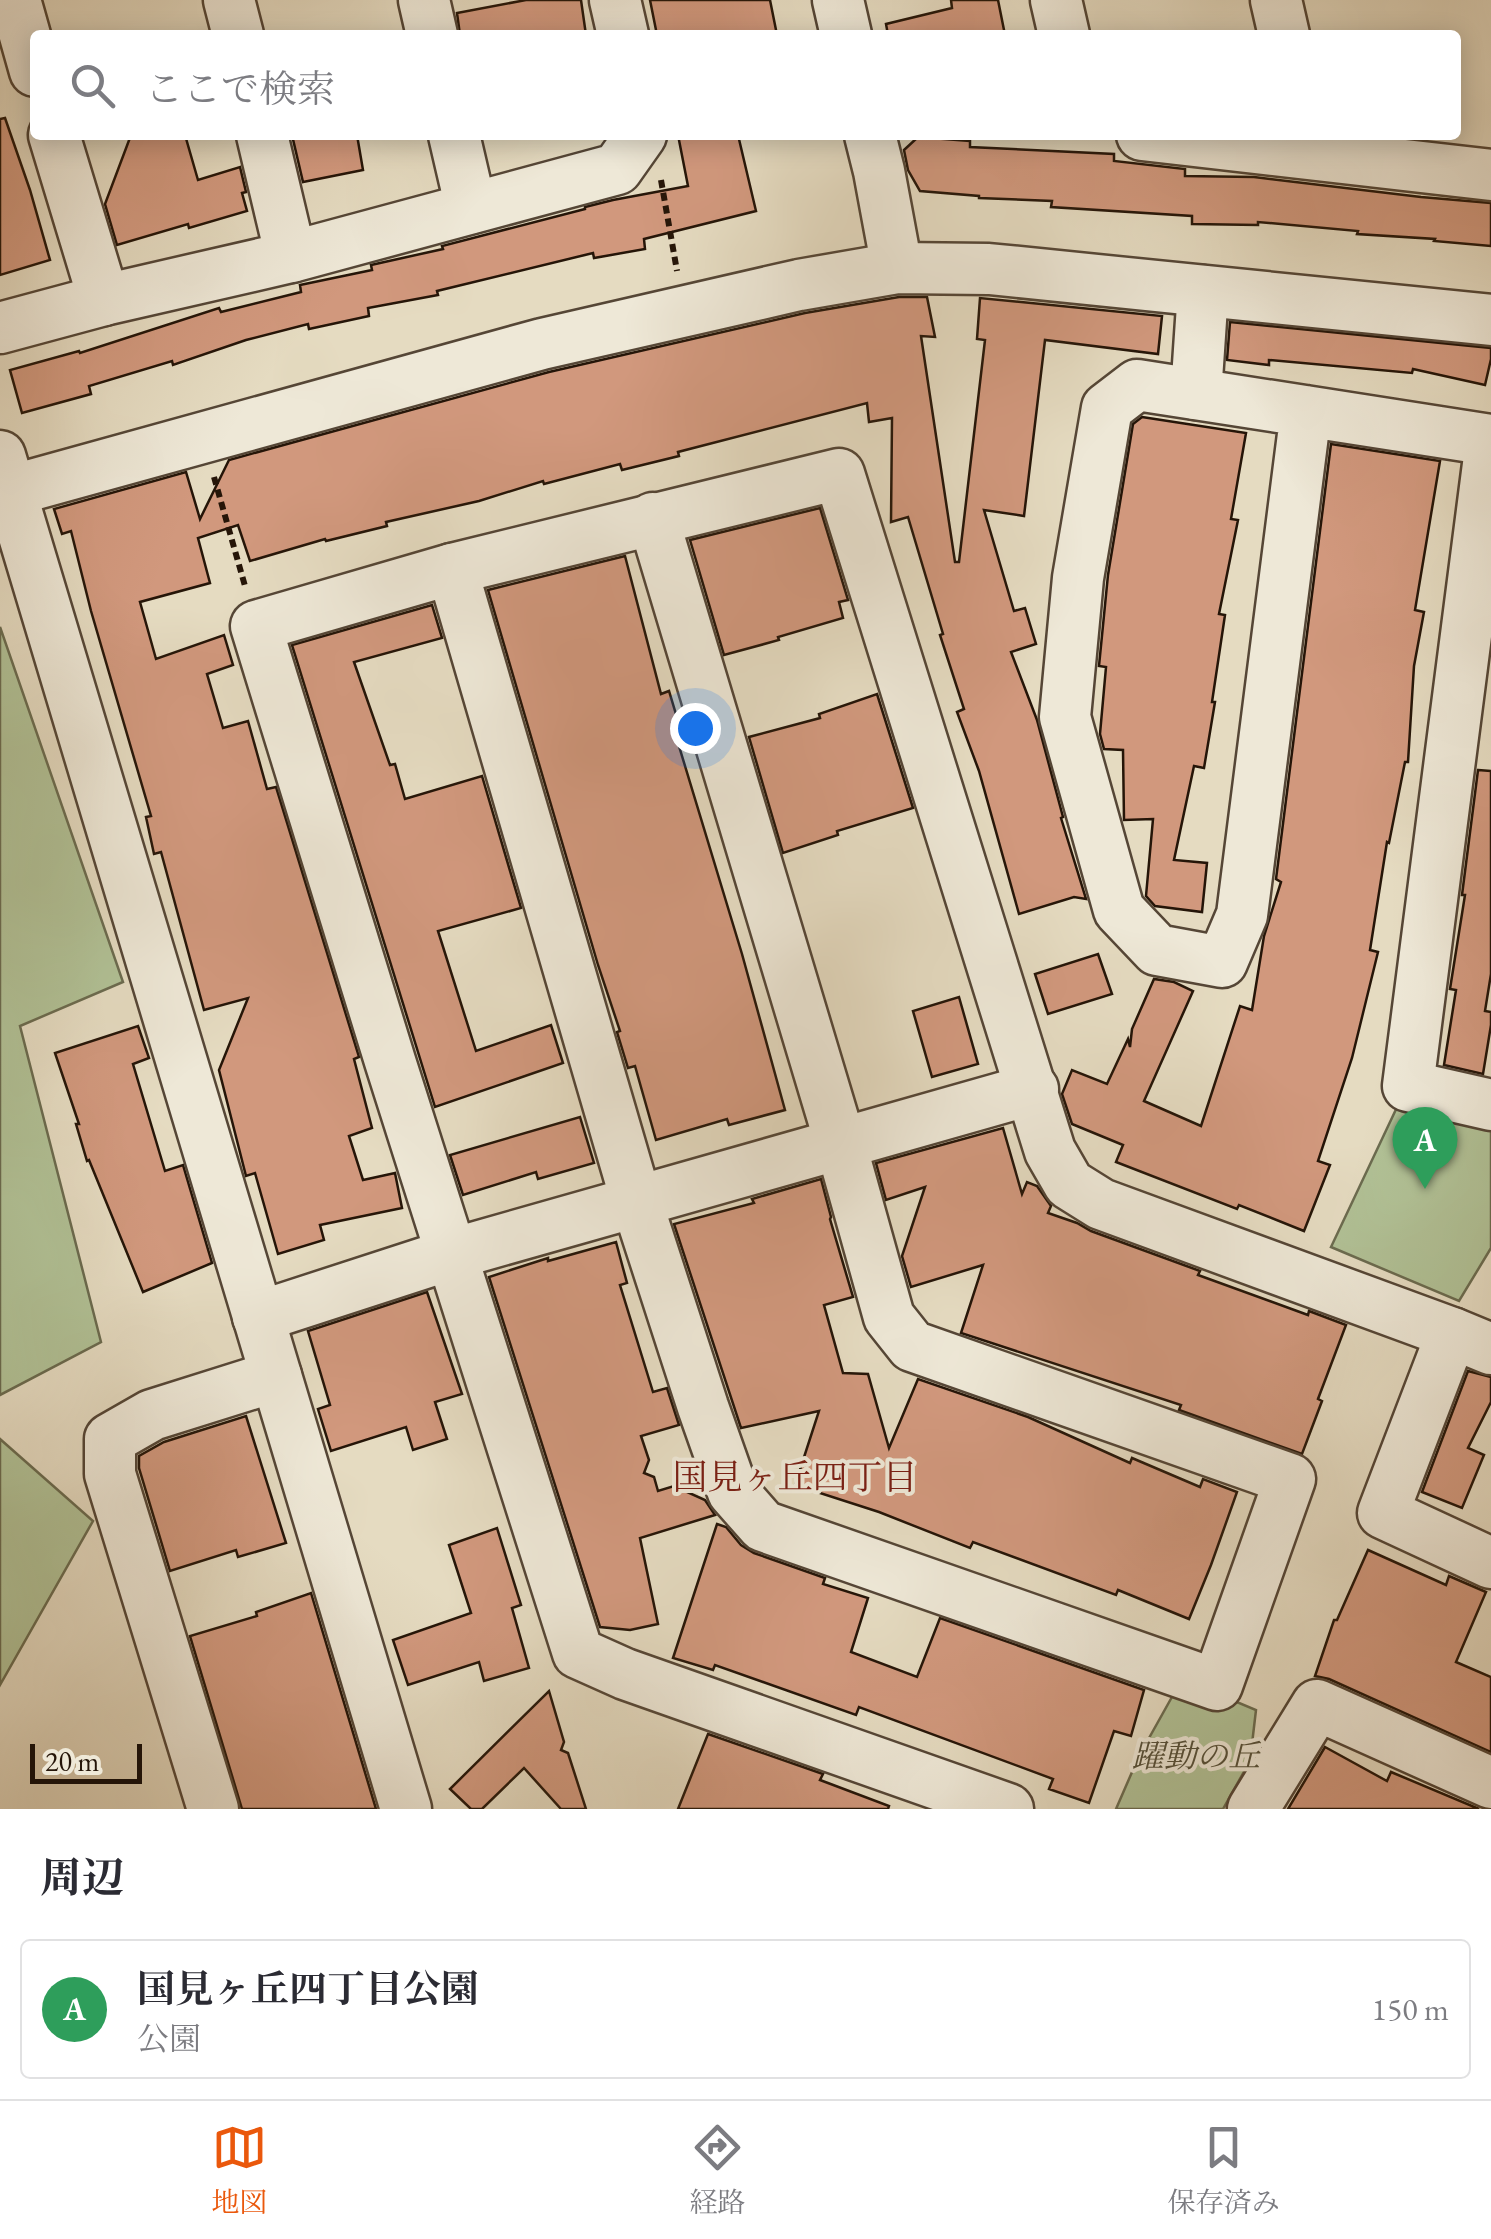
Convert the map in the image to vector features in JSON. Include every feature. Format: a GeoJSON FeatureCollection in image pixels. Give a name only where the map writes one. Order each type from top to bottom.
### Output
{"type":"FeatureCollection","features":[{"type":"Feature","properties":{"kind":"street"},"geometry":{"type":"LineString","coordinates":[[15,0],[30,53]]}},
{"type":"Feature","properties":{"kind":"street"},"geometry":{"type":"LineString","coordinates":[[229,0],[237,30]]}},
{"type":"Feature","properties":{"kind":"street"},"geometry":{"type":"LineString","coordinates":[[424,0],[431,30]]}},
{"type":"Feature","properties":{"kind":"street"},"geometry":{"type":"LineString","coordinates":[[615,0],[622,30]]}},
{"type":"Feature","properties":{"kind":"street"},"geometry":{"type":"LineString","coordinates":[[838,0],[845,30]]}},
{"type":"Feature","properties":{"kind":"street"},"geometry":{"type":"LineString","coordinates":[[1056,0],[1063,30]]}},
{"type":"Feature","properties":{"kind":"street"},"geometry":{"type":"LineString","coordinates":[[1276,0],[1283,30]]}},
{"type":"Feature","properties":{"kind":"street"},"geometry":{"type":"LineString","coordinates":[[56,140],[104,300]]}},
{"type":"Feature","properties":{"kind":"street"},"geometry":{"type":"LineString","coordinates":[[263,140],[291,258]]}},
{"type":"Feature","properties":{"kind":"street"},"geometry":{"type":"LineString","coordinates":[[455,140],[471,208]]}},
{"type":"Feature","properties":{"kind":"street"},"geometry":{"type":"LineString","coordinates":[[0,328],[291,258],[617,168],[637,140]]}},
{"type":"Feature","properties":{"kind":"street"},"geometry":{"type":"LineString","coordinates":[[871,140],[896,268]]}},
{"type":"Feature","properties":{"kind":"street"},"geometry":{"type":"LineString","coordinates":[[1225,140],[1308,145],[1491,175]]}},
{"type":"Feature","properties":{"kind":"street"},"geometry":{"type":"LineString","coordinates":[[406,1809],[5,474],[203,438],[542,344],[799,285],[896,268],[989,269],[1491,320]]}},
{"type":"Feature","properties":{"kind":"street"},"geometry":{"type":"LineString","coordinates":[[1196,394],[1204,291]]}},
{"type":"Feature","properties":{"kind":"street"},"geometry":{"type":"LineString","coordinates":[[1306,411],[1242,915],[1222,962],[1158,950],[1119,910],[1064,717],[1078,578],[1107,408],[1136,385],[1306,411],[1491,440],[1408,1086],[1491,1105]]}},
{"type":"Feature","properties":{"kind":"street"},"geometry":{"type":"LineString","coordinates":[[1008,1809],[625,1674],[578,1653],[256,626],[452,570],[839,474],[1050,1151],[1069,1184],[1101,1204],[1471,1341],[1383,1513],[1491,1563]]}},
{"type":"Feature","properties":{"kind":"street"},"geometry":{"type":"LineString","coordinates":[[452,570],[636,1202],[733,1492],[763,1526],[1217,1686],[1290,1480],[912,1346],[889,1317],[653,518]]}},
{"type":"Feature","properties":{"kind":"street"},"geometry":{"type":"LineString","coordinates":[[258,1317],[452,1254],[1033,1089]]}},
{"type":"Feature","properties":{"kind":"street"},"geometry":{"type":"LineString","coordinates":[[213,1809],[110,1474],[110,1439],[152,1415],[276,1376]]}},
{"type":"Feature","properties":{"kind":"street"},"geometry":{"type":"LineString","coordinates":[[1254,1809],[1318,1706],[1491,1783]]}},
{"type":"Feature","properties":{"kind":"path"},"geometry":{"type":"LineString","coordinates":[[637,140],[658,166],[684,311]]}},
{"type":"Feature","properties":{"kind":"path"},"geometry":{"type":"LineString","coordinates":[[203,438],[256,626]]}},
{"type":"Feature","properties":{"kind":"green space"},"geometry":{"type":"Polygon","coordinates":[[[0,627],[123,982],[20,1026],[101,1342],[0,1395],[0,627]]]}},
{"type":"Feature","properties":{"kind":"green space"},"geometry":{"type":"Polygon","coordinates":[[[1399,1103],[1491,1130],[1491,1248],[1459,1301],[1331,1247],[1399,1103]]]}},
{"type":"Feature","properties":{"kind":"green space"},"geometry":{"type":"Polygon","coordinates":[[[0,1439],[93,1521],[0,1685],[0,1439]]]}},
{"type":"Feature","properties":{"kind":"green space","name":"躍動の丘"},"geometry":{"type":"Polygon","coordinates":[[[1182,1679],[1256,1710],[1250,1761],[1223,1809],[1116,1809],[1139,1756],[1182,1679]]]}},
{"type":"Feature","properties":{"kind":"building"},"geometry":{"type":"Polygon","coordinates":[[[526,0],[581,0],[585,30],[459,30],[457,13],[526,0]]]}},
{"type":"Feature","properties":{"kind":"building"},"geometry":{"type":"Polygon","coordinates":[[[650,0],[770,0],[776,30],[656,30],[650,0]]]}},
{"type":"Feature","properties":{"kind":"building"},"geometry":{"type":"Polygon","coordinates":[[[951,0],[998,0],[1004,30],[887,30],[886,24],[952,8],[951,0]]]}},
{"type":"Feature","properties":{"kind":"building"},"geometry":{"type":"Polygon","coordinates":[[[5,118],[50,260],[0,275],[0,119],[5,118]]]}},
{"type":"Feature","properties":{"kind":"building"},"geometry":{"type":"Polygon","coordinates":[[[129,140],[186,140],[198,180],[240,167],[247,211],[117,245],[105,204],[129,140]]]}},
{"type":"Feature","properties":{"kind":"building"},"geometry":{"type":"Polygon","coordinates":[[[293,140],[358,140],[363,170],[303,182],[293,140]]]}},
{"type":"Feature","properties":{"kind":"building"},"geometry":{"type":"Polygon","coordinates":[[[679,140],[739,140],[756,211],[644,239],[645,249],[594,258],[593,253],[437,291],[438,295],[368,308],[369,316],[309,329],[308,324],[246,340],[173,365],[172,361],[89,386],[91,394],[22,413],[10,370],[80,353],[219,308],[221,312],[301,292],[300,285],[372,270],[371,265],[443,249],[442,246],[613,200],[688,186],[679,140]]]}},
{"type":"Feature","properties":{"kind":"building"},"geometry":{"type":"Polygon","coordinates":[[[915,140],[957,140],[970,141],[970,147],[1114,154],[1114,161],[1185,169],[1185,176],[1254,177],[1491,203],[1491,246],[1258,222],[1192,224],[1192,216],[1051,207],[1052,201],[920,191],[908,170],[904,150],[915,140]]]}},
{"type":"Feature","properties":{"kind":"building"},"geometry":{"type":"Polygon","coordinates":[[[899,297],[927,297],[935,337],[921,336],[955,562],[959,562],[985,340],[977,339],[980,298],[1162,316],[1158,354],[1045,340],[1024,516],[984,510],[1014,611],[1025,608],[1036,644],[1011,652],[1037,720],[1086,899],[1074,897],[1019,914],[979,771],[957,712],[964,709],[908,517],[891,522],[892,418],[869,422],[867,403],[622,470],[620,464],[544,484],[543,481],[250,561],[238,525],[198,538],[210,583],[140,602],[156,659],[224,635],[233,665],[207,674],[223,728],[248,721],[267,789],[276,787],[359,1057],[354,1059],[372,1128],[349,1136],[363,1180],[395,1173],[402,1208],[320,1225],[324,1240],[278,1254],[255,1173],[246,1176],[219,1070],[248,998],[204,1010],[161,852],[154,854],[146,817],[151,816],[71,531],[62,534],[54,509],[186,472],[200,519],[229,460],[549,372],[805,313],[899,297]]]}},
{"type":"Feature","properties":{"kind":"building"},"geometry":{"type":"Polygon","coordinates":[[[1230,322],[1491,348],[1491,359],[1485,385],[1413,369],[1412,373],[1227,360],[1230,322]]]}},
{"type":"Feature","properties":{"kind":"building"},"geometry":{"type":"Polygon","coordinates":[[[1142,417],[1246,433],[1231,519],[1238,520],[1219,614],[1225,615],[1204,768],[1194,766],[1174,860],[1207,863],[1202,912],[1155,906],[1146,896],[1153,819],[1124,820],[1123,750],[1104,749],[1100,734],[1106,667],[1099,666],[1108,575],[1133,424],[1142,417]]]}},
{"type":"Feature","properties":{"kind":"building"},"geometry":{"type":"Polygon","coordinates":[[[1331,444],[1440,461],[1415,610],[1424,612],[1414,666],[1408,762],[1387,842],[1370,950],[1378,952],[1352,1058],[1318,1161],[1330,1165],[1304,1231],[1116,1162],[1123,1145],[1072,1124],[1062,1094],[1072,1070],[1107,1084],[1128,1039],[1130,1047],[1132,1029],[1154,979],[1174,982],[1193,991],[1144,1101],[1201,1126],[1240,1006],[1252,1010],[1264,936],[1281,882],[1276,879],[1331,444]]]}},
{"type":"Feature","properties":{"kind":"building"},"geometry":{"type":"Polygon","coordinates":[[[820,508],[848,600],[839,602],[843,618],[724,655],[690,540],[820,508]]]}},
{"type":"Feature","properties":{"kind":"building"},"geometry":{"type":"Polygon","coordinates":[[[625,556],[661,694],[669,691],[678,721],[672,723],[785,1110],[729,1125],[727,1119],[656,1140],[635,1066],[628,1068],[617,1032],[620,1031],[488,590],[625,556]]]}},
{"type":"Feature","properties":{"kind":"building"},"geometry":{"type":"Polygon","coordinates":[[[432,605],[442,638],[354,662],[405,799],[482,776],[521,908],[438,931],[476,1051],[551,1025],[563,1063],[435,1107],[292,645],[432,605]]]}},
{"type":"Feature","properties":{"kind":"building"},"geometry":{"type":"Polygon","coordinates":[[[877,694],[913,808],[837,831],[838,835],[783,853],[749,737],[820,718],[819,714],[877,694]]]}},
{"type":"Feature","properties":{"kind":"building"},"geometry":{"type":"Polygon","coordinates":[[[1478,770],[1491,771],[1491,974],[1485,1011],[1491,1012],[1491,1025],[1483,1074],[1444,1065],[1456,990],[1450,989],[1478,770]]]}},
{"type":"Feature","properties":{"kind":"building"},"geometry":{"type":"Polygon","coordinates":[[[1098,954],[1112,994],[1048,1014],[1035,974],[1098,954]]]}},
{"type":"Feature","properties":{"kind":"building"},"geometry":{"type":"Polygon","coordinates":[[[959,997],[978,1064],[932,1077],[913,1011],[959,997]]]}},
{"type":"Feature","properties":{"kind":"building"},"geometry":{"type":"Polygon","coordinates":[[[138,1026],[149,1058],[133,1064],[165,1171],[183,1165],[212,1263],[143,1292],[87,1161],[55,1053],[138,1026]]]}},
{"type":"Feature","properties":{"kind":"building"},"geometry":{"type":"Polygon","coordinates":[[[580,1117],[594,1163],[538,1179],[536,1172],[463,1195],[450,1155],[580,1117]]]}},
{"type":"Feature","properties":{"kind":"building"},"geometry":{"type":"Polygon","coordinates":[[[1003,1128],[1022,1194],[1027,1182],[1037,1186],[1051,1206],[1048,1213],[1200,1271],[1198,1275],[1346,1325],[1302,1454],[1179,1410],[1181,1405],[961,1333],[983,1265],[911,1287],[902,1256],[925,1187],[886,1200],[876,1163],[1003,1128]]]}},
{"type":"Feature","properties":{"kind":"building"},"geometry":{"type":"Polygon","coordinates":[[[821,1179],[853,1297],[824,1305],[843,1373],[868,1374],[889,1448],[918,1379],[1028,1417],[1130,1463],[1132,1458],[1200,1487],[1203,1479],[1237,1492],[1189,1619],[1118,1590],[1116,1595],[973,1542],[970,1548],[879,1512],[795,1485],[819,1411],[741,1428],[674,1224],[754,1203],[752,1199],[821,1179]]]}},
{"type":"Feature","properties":{"kind":"building"},"geometry":{"type":"Polygon","coordinates":[[[616,1242],[627,1283],[620,1285],[653,1392],[667,1388],[679,1425],[641,1436],[649,1460],[644,1473],[654,1477],[658,1491],[674,1486],[705,1500],[715,1515],[640,1538],[658,1624],[630,1630],[600,1627],[489,1277],[616,1242]]]}},
{"type":"Feature","properties":{"kind":"building"},"geometry":{"type":"Polygon","coordinates":[[[427,1292],[462,1394],[435,1402],[447,1439],[413,1450],[406,1427],[331,1451],[318,1409],[330,1405],[308,1331],[427,1292]]]}},
{"type":"Feature","properties":{"kind":"building"},"geometry":{"type":"Polygon","coordinates":[[[1468,1371],[1491,1377],[1491,1402],[1468,1448],[1484,1455],[1462,1508],[1422,1492],[1468,1371]]]}},
{"type":"Feature","properties":{"kind":"building"},"geometry":{"type":"Polygon","coordinates":[[[246,1416],[286,1543],[238,1557],[236,1550],[170,1571],[139,1468],[139,1456],[164,1442],[246,1416]]]}},
{"type":"Feature","properties":{"kind":"building"},"geometry":{"type":"Polygon","coordinates":[[[717,1524],[726,1527],[754,1553],[825,1578],[823,1584],[868,1598],[851,1652],[917,1677],[940,1618],[1144,1690],[1131,1736],[1114,1731],[1089,1803],[1049,1789],[1053,1779],[859,1707],[856,1715],[715,1665],[713,1670],[673,1658],[717,1524]]]}},
{"type":"Feature","properties":{"kind":"building"},"geometry":{"type":"Polygon","coordinates":[[[497,1528],[521,1605],[512,1608],[529,1668],[484,1681],[479,1662],[408,1685],[393,1640],[471,1613],[449,1545],[497,1528]]]}},
{"type":"Feature","properties":{"kind":"building"},"geometry":{"type":"Polygon","coordinates":[[[1368,1550],[1446,1585],[1449,1576],[1486,1592],[1456,1662],[1491,1677],[1491,1752],[1315,1676],[1334,1620],[1368,1550]]]}},
{"type":"Feature","properties":{"kind":"building"},"geometry":{"type":"Polygon","coordinates":[[[311,1593],[376,1809],[242,1809],[190,1636],[257,1616],[256,1612],[311,1593]]]}},
{"type":"Feature","properties":{"kind":"building"},"geometry":{"type":"Polygon","coordinates":[[[549,1691],[564,1742],[561,1750],[568,1753],[586,1809],[561,1809],[524,1768],[482,1809],[471,1809],[450,1789],[549,1691]]]}},
{"type":"Feature","properties":{"kind":"building"},"geometry":{"type":"Polygon","coordinates":[[[708,1734],[823,1774],[820,1780],[889,1806],[888,1809],[678,1809],[708,1734]]]}},
{"type":"Feature","properties":{"kind":"building"},"geometry":{"type":"Polygon","coordinates":[[[1325,1747],[1387,1781],[1391,1772],[1479,1809],[1288,1809],[1325,1747]]]}},
{"type":"Feature","properties":{"kind":"place","name":"国見ヶ丘四丁目公園"},"geometry":{"type":"Point","coordinates":[1425,1189]}},
{"type":"Feature","properties":{"kind":"district","name":"国見ヶ丘四丁目"},"geometry":{"type":"Point","coordinates":[795,1476]}}]}
